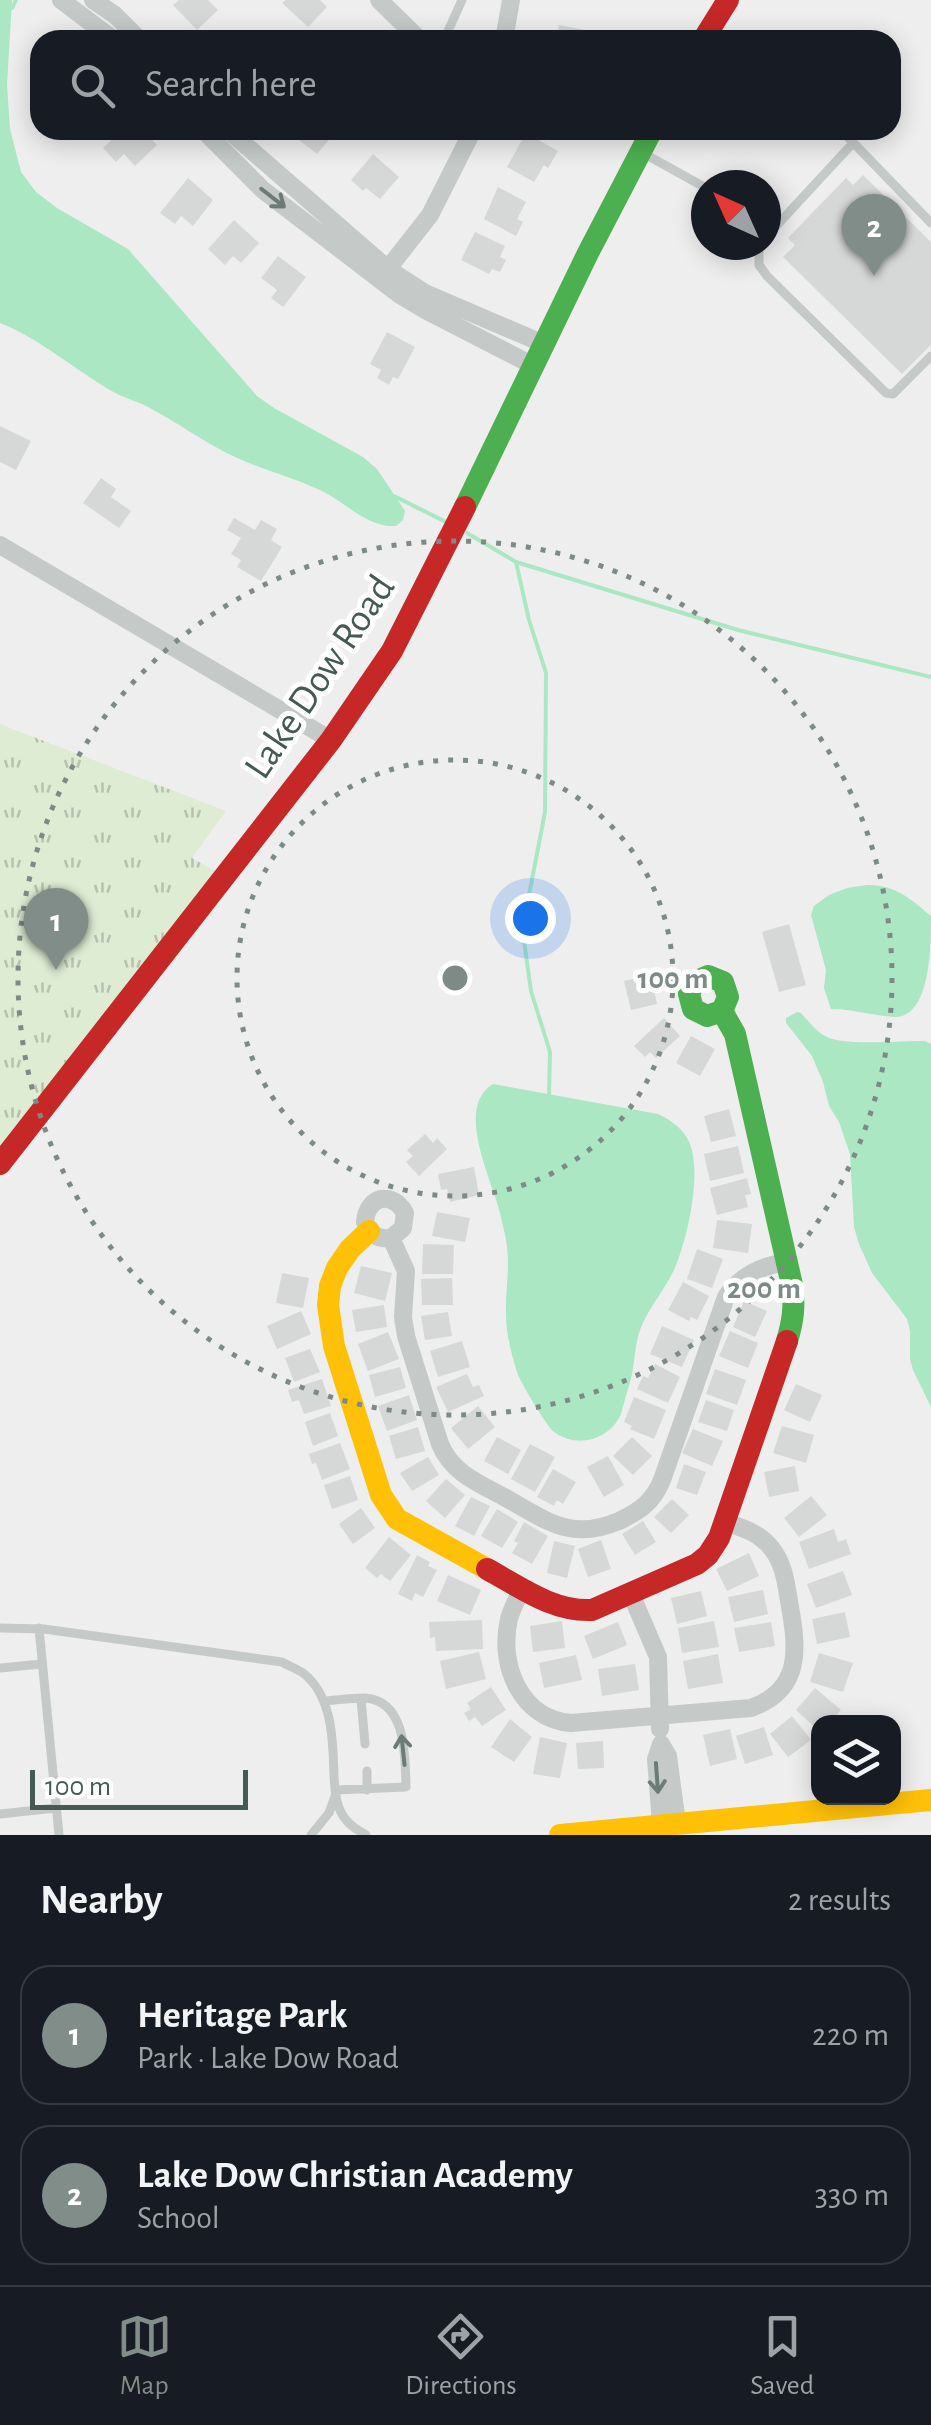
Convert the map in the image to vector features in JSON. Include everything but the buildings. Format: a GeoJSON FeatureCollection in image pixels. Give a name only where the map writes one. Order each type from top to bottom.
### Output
{"type":"FeatureCollection","features":[{"type":"Feature","properties":{"kind":"street"},"geometry":{"type":"LineString","coordinates":[[62,0],[101,30]]}},
{"type":"Feature","properties":{"kind":"street"},"geometry":{"type":"LineString","coordinates":[[93,0],[130,30]]}},
{"type":"Feature","properties":{"kind":"street"},"geometry":{"type":"LineString","coordinates":[[379,0],[410,30]]}},
{"type":"Feature","properties":{"kind":"street"},"geometry":{"type":"LineString","coordinates":[[506,30],[510,0]]}},
{"type":"Feature","properties":{"kind":"street"},"geometry":{"type":"LineString","coordinates":[[715,30],[728,0]]}},
{"type":"Feature","properties":{"kind":"street"},"geometry":{"type":"LineString","coordinates":[[214,140],[258,185],[384,274],[539,355]]}},
{"type":"Feature","properties":{"kind":"street"},"geometry":{"type":"LineString","coordinates":[[239,140],[384,274]]}},
{"type":"Feature","properties":{"kind":"street"},"geometry":{"type":"LineString","coordinates":[[384,274],[430,215],[467,140]]}},
{"type":"Feature","properties":{"kind":"street","name":"Lake Dow Road"},"geometry":{"type":"LineString","coordinates":[[0,1164],[331,740],[392,651],[647,140]]}},
{"type":"Feature","properties":{"kind":"street"},"geometry":{"type":"LineString","coordinates":[[0,545],[331,740]]}},
{"type":"Feature","properties":{"kind":"street"},"geometry":{"type":"LineString","coordinates":[[722,1011],[735,1034],[787,1261],[795,1299],[792,1322],[718,1542],[704,1559],[684,1570],[581,1612],[559,1607],[522,1589],[404,1525],[382,1498],[330,1336],[330,1287],[351,1246],[380,1234],[406,1271],[406,1336],[448,1459],[471,1480],[555,1526],[576,1531],[602,1528],[637,1513],[654,1496],[726,1297],[751,1272],[787,1261]]}},
{"type":"Feature","properties":{"kind":"street"},"geometry":{"type":"LineString","coordinates":[[522,1589],[510,1614],[507,1640],[514,1684],[533,1708],[550,1720],[571,1723],[758,1706],[780,1690],[796,1652],[784,1572],[761,1538],[725,1522]]}},
{"type":"Feature","properties":{"kind":"street"},"geometry":{"type":"LineString","coordinates":[[631,1594],[658,1656],[661,1744],[668,1756],[669,1823]]}},
{"type":"Feature","properties":{"kind":"street"},"geometry":{"type":"LineString","coordinates":[[560,1835],[931,1800]]}},
{"type":"Feature","properties":{"kind":"lane"},"geometry":{"type":"LineString","coordinates":[[448,30],[462,0]]}},
{"type":"Feature","properties":{"kind":"lane"},"geometry":{"type":"LineString","coordinates":[[849,140],[931,223]]}},
{"type":"Feature","properties":{"kind":"lane"},"geometry":{"type":"LineString","coordinates":[[781,221],[852,144]]}},
{"type":"Feature","properties":{"kind":"lane"},"geometry":{"type":"LineString","coordinates":[[641,151],[691,179]]}},
{"type":"Feature","properties":{"kind":"lane"},"geometry":{"type":"LineString","coordinates":[[759,260],[767,276],[886,392],[893,394],[931,356]]}},
{"type":"Feature","properties":{"kind":"lane"},"geometry":{"type":"LineString","coordinates":[[0,1628],[39,1628],[282,1662],[302,1672],[324,1701],[333,1748],[335,1793],[345,1819],[366,1835]]}},
{"type":"Feature","properties":{"kind":"lane"},"geometry":{"type":"LineString","coordinates":[[39,1628],[60,1835]]}},
{"type":"Feature","properties":{"kind":"lane"},"geometry":{"type":"LineString","coordinates":[[0,1668],[42,1664]]}},
{"type":"Feature","properties":{"kind":"lane"},"geometry":{"type":"LineString","coordinates":[[324,1701],[368,1698],[381,1702],[401,1729],[404,1749],[406,1787],[335,1793]]}},
{"type":"Feature","properties":{"kind":"lane"},"geometry":{"type":"LineString","coordinates":[[361,1699],[365,1744]]}},
{"type":"Feature","properties":{"kind":"lane"},"geometry":{"type":"LineString","coordinates":[[367,1771],[368,1790]]}},
{"type":"Feature","properties":{"kind":"lane"},"geometry":{"type":"LineString","coordinates":[[311,1835],[329,1813],[335,1793]]}},
{"type":"Feature","properties":{"kind":"lane"},"geometry":{"type":"LineString","coordinates":[[0,1814],[56,1808]]}},
{"type":"Feature","properties":{"kind":"green space"},"geometry":{"type":"Polygon","coordinates":[[[0,724],[226,811],[192,858],[231,880],[0,1162],[0,724]]]}},
{"type":"Feature","properties":{"kind":"shaded area"},"geometry":{"type":"Polygon","coordinates":[[[0,0],[12,0],[7,85],[10,129],[21,172],[36,192],[128,249],[257,396],[377,469],[405,511],[396,526],[376,523],[322,491],[224,451],[148,407],[119,395],[31,338],[0,323],[0,0]]]}},
{"type":"Feature","properties":{"kind":"shaded area"},"geometry":{"type":"Polygon","coordinates":[[[867,885],[894,890],[931,916],[926,977],[916,1005],[907,1014],[895,1017],[831,1009],[824,988],[826,970],[811,915],[814,906],[829,895],[867,885]]]}},
{"type":"Feature","properties":{"kind":"shaded area"},"geometry":{"type":"Polygon","coordinates":[[[797,1012],[822,1034],[834,1039],[931,1044],[931,1407],[910,1359],[907,1319],[872,1273],[859,1244],[854,1227],[850,1154],[812,1056],[786,1023],[786,1018],[797,1012]]]}},
{"type":"Feature","properties":{"kind":"shaded area"},"geometry":{"type":"Polygon","coordinates":[[[493,1084],[658,1114],[677,1126],[690,1144],[694,1190],[679,1257],[640,1330],[620,1416],[606,1432],[590,1440],[572,1440],[554,1432],[524,1387],[514,1361],[506,1322],[507,1243],[476,1128],[476,1110],[482,1095],[493,1084]]]}},
{"type":"Feature","properties":{"kind":"waterway"},"geometry":{"type":"LineString","coordinates":[[12,8],[16,0]]}},
{"type":"Feature","properties":{"kind":"waterway"},"geometry":{"type":"LineString","coordinates":[[394,496],[444,521]]}},
{"type":"Feature","properties":{"kind":"waterway"},"geometry":{"type":"LineString","coordinates":[[467,533],[516,562],[738,630],[931,677]]}},
{"type":"Feature","properties":{"kind":"waterway"},"geometry":{"type":"LineString","coordinates":[[516,562],[546,673],[545,812],[523,934],[531,991],[550,1052],[549,1094]]}},
{"type":"Feature","properties":{"kind":"traffic: fast"},"geometry":{"type":"LineString","coordinates":[[465,507],[647,140]]}},
{"type":"Feature","properties":{"kind":"traffic: fast"},"geometry":{"type":"LineString","coordinates":[[722,1011],[728,997],[723,982],[708,976],[694,982],[689,994],[693,1009],[707,1016],[722,1011],[735,1034],[792,1285],[793,1313],[787,1341]]}},
{"type":"Feature","properties":{"kind":"traffic: slow"},"geometry":{"type":"LineString","coordinates":[[369,1231],[337,1268],[328,1305],[334,1346],[381,1495],[397,1519],[487,1569]]}},
{"type":"Feature","properties":{"kind":"traffic: slow"},"geometry":{"type":"LineString","coordinates":[[560,1835],[931,1800]]}},
{"type":"Feature","properties":{"kind":"traffic: jam"},"geometry":{"type":"LineString","coordinates":[[709,30],[728,0]]}},
{"type":"Feature","properties":{"kind":"traffic: jam"},"geometry":{"type":"LineString","coordinates":[[0,1164],[331,740],[392,651],[465,507]]}},
{"type":"Feature","properties":{"kind":"traffic: jam"},"geometry":{"type":"LineString","coordinates":[[487,1569],[550,1603],[592,1610],[697,1564],[719,1538],[787,1341]]}},
{"type":"Feature","properties":{"kind":"place","name":"Lake Dow Christian Academy"},"geometry":{"type":"Point","coordinates":[874,276]}},
{"type":"Feature","properties":{"kind":"place","name":"Heritage Park"},"geometry":{"type":"Point","coordinates":[56,970]}}]}
